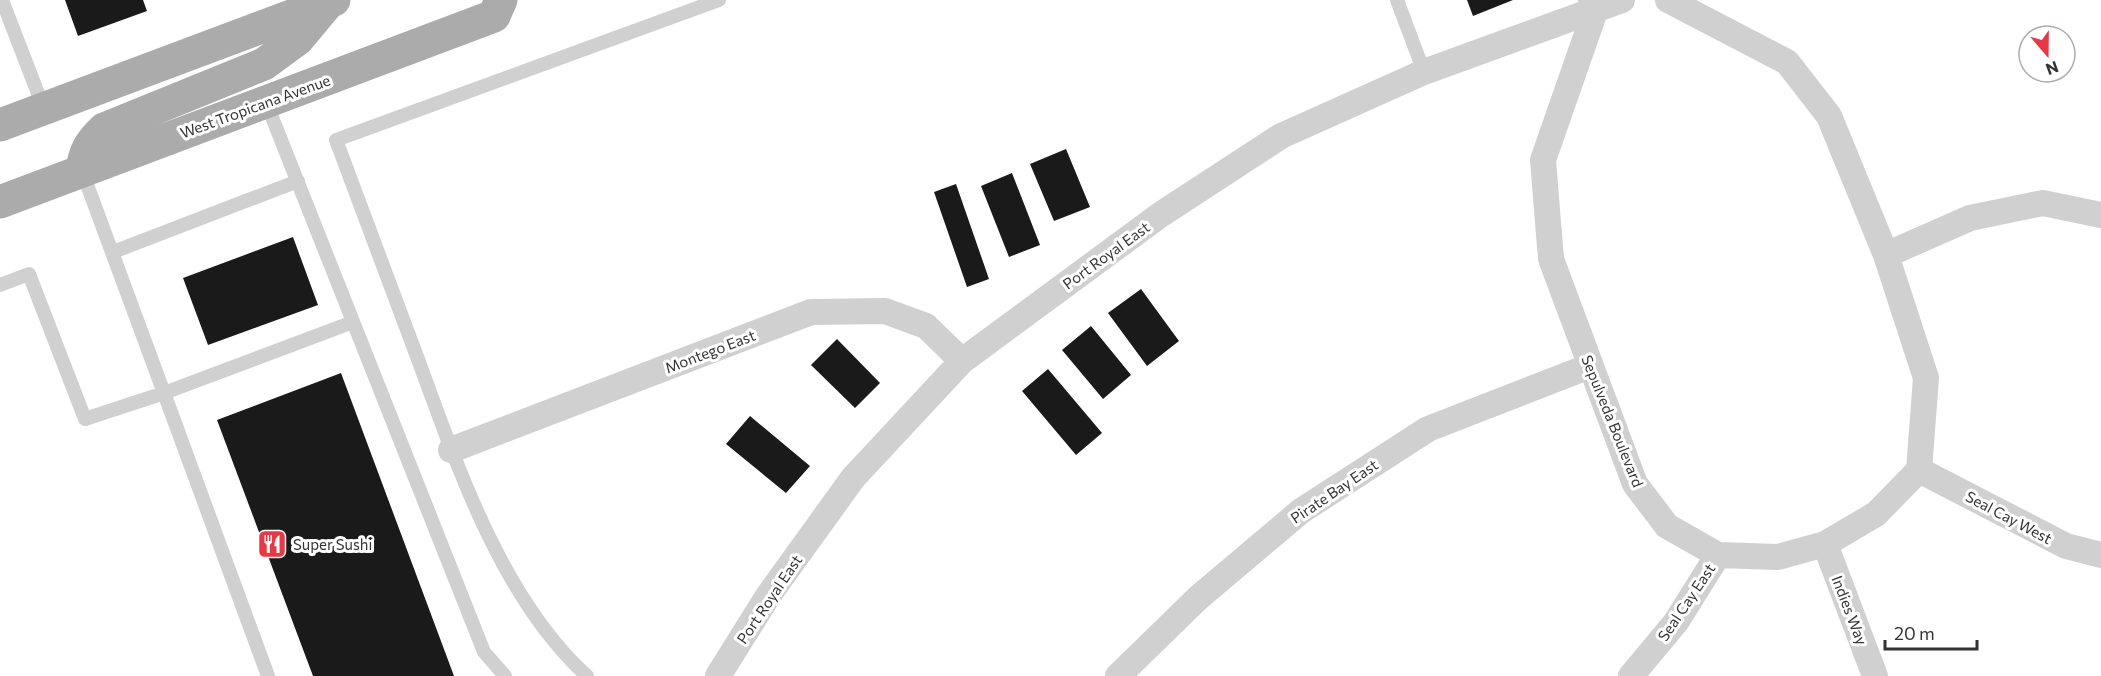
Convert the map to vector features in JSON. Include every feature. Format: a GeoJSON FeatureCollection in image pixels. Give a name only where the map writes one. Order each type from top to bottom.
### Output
{"type":"FeatureCollection","features":[{"type":"Feature","properties":{"kind":"main road","name":"West Tropicana Avenue"},"geometry":{"type":"LineString","coordinates":[[0,202],[494,16],[501,0]]}},
{"type":"Feature","properties":{"kind":"main road"},"geometry":{"type":"LineString","coordinates":[[0,125],[332,1]]}},
{"type":"Feature","properties":{"kind":"main road"},"geometry":{"type":"LineString","coordinates":[[82,171],[83,156],[92,140],[104,129],[264,64],[298,39],[332,1]]}},
{"type":"Feature","properties":{"kind":"street","name":"Port Royal East"},"geometry":{"type":"LineString","coordinates":[[718,676],[768,596],[853,478],[962,361],[1160,215],[1281,136],[1424,72],[1593,5],[1622,0]]}},
{"type":"Feature","properties":{"kind":"street"},"geometry":{"type":"LineString","coordinates":[[1668,0],[1787,62],[1828,116],[1886,255],[1926,378],[1919,470]]}},
{"type":"Feature","properties":{"kind":"street","name":"Sepulveda Boulevard"},"geometry":{"type":"LineString","coordinates":[[1593,5],[1543,160],[1551,260],[1635,484],[1667,526],[1718,555],[1778,556],[1825,544],[1876,514],[1919,470]]}},
{"type":"Feature","properties":{"kind":"street"},"geometry":{"type":"LineString","coordinates":[[1886,255],[1970,218],[2043,203],[2101,215]]}},
{"type":"Feature","properties":{"kind":"street","name":"Montego East"},"geometry":{"type":"LineString","coordinates":[[452,450],[811,312],[885,311],[926,326],[962,361]]}},
{"type":"Feature","properties":{"kind":"street","name":"Pirate Bay East"},"geometry":{"type":"LineString","coordinates":[[1118,676],[1198,598],[1301,511],[1428,429],[1590,366]]}},
{"type":"Feature","properties":{"kind":"street","name":"Seal Cay West"},"geometry":{"type":"LineString","coordinates":[[1919,470],[2066,546],[2101,555]]}},
{"type":"Feature","properties":{"kind":"street","name":"Indies Way"},"geometry":{"type":"LineString","coordinates":[[1825,544],[1875,676]]}},
{"type":"Feature","properties":{"kind":"street","name":"Seal Cay East"},"geometry":{"type":"LineString","coordinates":[[1631,676],[1676,622],[1718,555]]}},
{"type":"Feature","properties":{"kind":"lane"},"geometry":{"type":"LineString","coordinates":[[2,0],[44,109]]}},
{"type":"Feature","properties":{"kind":"lane"},"geometry":{"type":"LineString","coordinates":[[587,676],[561,652],[513,585],[452,450],[336,140],[719,0]]}},
{"type":"Feature","properties":{"kind":"lane"},"geometry":{"type":"LineString","coordinates":[[1397,0],[1424,72]]}},
{"type":"Feature","properties":{"kind":"lane"},"geometry":{"type":"LineString","coordinates":[[266,102],[484,652],[505,676]]}},
{"type":"Feature","properties":{"kind":"lane"},"geometry":{"type":"LineString","coordinates":[[82,171],[268,676]]}},
{"type":"Feature","properties":{"kind":"lane"},"geometry":{"type":"LineString","coordinates":[[113,252],[298,181]]}},
{"type":"Feature","properties":{"kind":"lane"},"geometry":{"type":"LineString","coordinates":[[0,285],[30,274],[85,418],[164,393],[353,322]]}},
{"type":"Feature","properties":{"kind":"building"},"geometry":{"type":"Polygon","coordinates":[[[65,0],[143,0],[147,11],[78,36],[65,0]]]}},
{"type":"Feature","properties":{"kind":"building"},"geometry":{"type":"Polygon","coordinates":[[[1467,0],[1513,0],[1473,16],[1467,0]]]}},
{"type":"Feature","properties":{"kind":"building"},"geometry":{"type":"Polygon","coordinates":[[[1066,149],[1090,207],[1054,221],[1030,164],[1066,149]]]}},
{"type":"Feature","properties":{"kind":"building"},"geometry":{"type":"Polygon","coordinates":[[[1012,173],[1040,245],[1009,257],[981,186],[1012,173]]]}},
{"type":"Feature","properties":{"kind":"building"},"geometry":{"type":"Polygon","coordinates":[[[956,184],[989,279],[967,287],[934,192],[956,184]]]}},
{"type":"Feature","properties":{"kind":"building"},"geometry":{"type":"Polygon","coordinates":[[[293,237],[318,305],[208,345],[183,278],[293,237]]]}},
{"type":"Feature","properties":{"kind":"building"},"geometry":{"type":"Polygon","coordinates":[[[1141,289],[1179,341],[1147,366],[1108,313],[1141,289]]]}},
{"type":"Feature","properties":{"kind":"building"},"geometry":{"type":"Polygon","coordinates":[[[1091,326],[1131,375],[1103,399],[1062,350],[1091,326]]]}},
{"type":"Feature","properties":{"kind":"building"},"geometry":{"type":"Polygon","coordinates":[[[837,339],[880,383],[855,408],[811,365],[837,339]]]}},
{"type":"Feature","properties":{"kind":"building"},"geometry":{"type":"Polygon","coordinates":[[[1048,369],[1102,433],[1076,455],[1022,391],[1048,369]]]}},
{"type":"Feature","properties":{"kind":"building"},"geometry":{"type":"Polygon","coordinates":[[[341,373],[454,676],[313,676],[217,420],[341,373]]]}},
{"type":"Feature","properties":{"kind":"building"},"geometry":{"type":"Polygon","coordinates":[[[750,416],[810,466],[786,493],[726,444],[750,416]]]}},
{"type":"Feature","properties":{"kind":"place","name":"Super Sushi"},"geometry":{"type":"Point","coordinates":[272,544]}}]}
